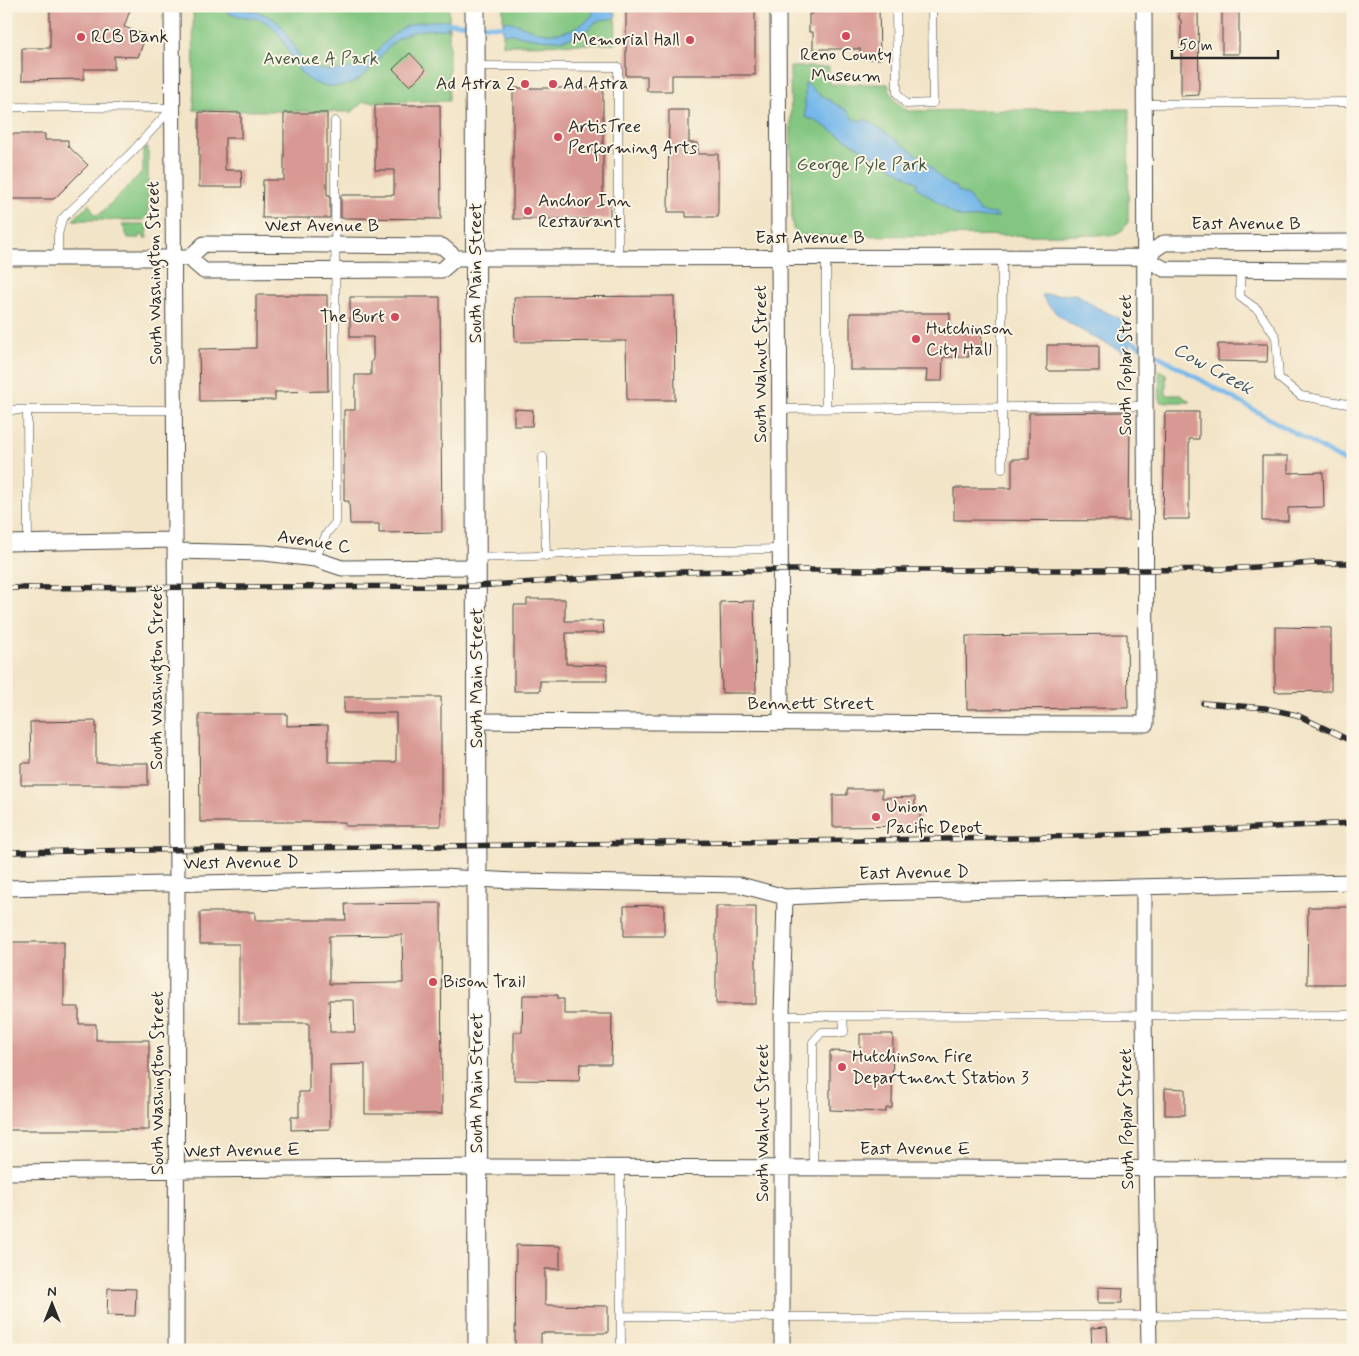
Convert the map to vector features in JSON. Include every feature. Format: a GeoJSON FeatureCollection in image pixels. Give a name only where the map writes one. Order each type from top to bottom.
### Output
{"type":"FeatureCollection","features":[{"type":"Feature","properties":{"kind":"street","name":"South Washington Street"},"geometry":{"type":"LineString","coordinates":[[172,6],[177,883],[176,1350]]}},
{"type":"Feature","properties":{"kind":"street","name":"South Main Street"},"geometry":{"type":"LineString","coordinates":[[475,6],[478,1350]]}},
{"type":"Feature","properties":{"kind":"street","name":"South Walnut Street"},"geometry":{"type":"LineString","coordinates":[[778,6],[780,722]]}},
{"type":"Feature","properties":{"kind":"street","name":"South Poplar Street"},"geometry":{"type":"LineString","coordinates":[[1144,6],[1146,724]]}},
{"type":"Feature","properties":{"kind":"street","name":"East Avenue B"},"geometry":{"type":"LineString","coordinates":[[1144,257],[1164,243],[1353,242]]}},
{"type":"Feature","properties":{"kind":"street","name":"West Avenue B"},"geometry":{"type":"LineString","coordinates":[[189,258],[204,244],[442,246],[456,258]]}},
{"type":"Feature","properties":{"kind":"street","name":"East Avenue B"},"geometry":{"type":"LineString","coordinates":[[476,258],[1144,257],[1164,269],[1353,270]]}},
{"type":"Feature","properties":{"kind":"street"},"geometry":{"type":"LineString","coordinates":[[6,258],[189,258],[204,271],[336,271],[442,270],[456,258],[476,258]]}},
{"type":"Feature","properties":{"kind":"street","name":"Avenue C"},"geometry":{"type":"LineString","coordinates":[[6,542],[175,546],[266,553],[315,559],[342,568],[476,562]]}},
{"type":"Feature","properties":{"kind":"street","name":"Bennett Street"},"geometry":{"type":"LineString","coordinates":[[477,721],[1146,724]]}},
{"type":"Feature","properties":{"kind":"street","name":"West Avenue D"},"geometry":{"type":"LineString","coordinates":[[6,888],[442,877],[477,879]]}},
{"type":"Feature","properties":{"kind":"street","name":"East Avenue D"},"geometry":{"type":"LineString","coordinates":[[477,879],[514,882],[740,884],[785,896],[872,892],[1353,882]]}},
{"type":"Feature","properties":{"kind":"street","name":"South Poplar Street"},"geometry":{"type":"LineString","coordinates":[[1144,887],[1149,1350]]}},
{"type":"Feature","properties":{"kind":"street","name":"South Walnut Street"},"geometry":{"type":"LineString","coordinates":[[782,1350],[781,1167],[785,896]]}},
{"type":"Feature","properties":{"kind":"street","name":"East Avenue E"},"geometry":{"type":"LineString","coordinates":[[477,1167],[1146,1167],[1353,1169]]}},
{"type":"Feature","properties":{"kind":"street","name":"West Avenue E"},"geometry":{"type":"LineString","coordinates":[[6,1172],[477,1167]]}},
{"type":"Feature","properties":{"kind":"lane"},"geometry":{"type":"LineString","coordinates":[[896,6],[897,93],[906,104],[933,103],[932,6]]}},
{"type":"Feature","properties":{"kind":"lane"},"geometry":{"type":"LineString","coordinates":[[476,66],[618,67],[618,258]]}},
{"type":"Feature","properties":{"kind":"lane"},"geometry":{"type":"LineString","coordinates":[[1143,104],[1353,102]]}},
{"type":"Feature","properties":{"kind":"lane"},"geometry":{"type":"LineString","coordinates":[[6,107],[172,108]]}},
{"type":"Feature","properties":{"kind":"lane"},"geometry":{"type":"LineString","coordinates":[[58,258],[58,235],[62,219],[132,152],[172,108]]}},
{"type":"Feature","properties":{"kind":"lane"},"geometry":{"type":"LineString","coordinates":[[315,559],[327,533],[336,522],[335,121]]}},
{"type":"Feature","properties":{"kind":"lane"},"geometry":{"type":"LineString","coordinates":[[826,257],[826,409]]}},
{"type":"Feature","properties":{"kind":"lane"},"geometry":{"type":"LineString","coordinates":[[1002,257],[1002,468]]}},
{"type":"Feature","properties":{"kind":"lane"},"geometry":{"type":"LineString","coordinates":[[1240,270],[1240,297],[1258,310],[1276,337],[1278,378],[1301,396],[1353,405]]}},
{"type":"Feature","properties":{"kind":"lane"},"geometry":{"type":"LineString","coordinates":[[779,409],[1144,406]]}},
{"type":"Feature","properties":{"kind":"lane"},"geometry":{"type":"LineString","coordinates":[[6,410],[175,410]]}},
{"type":"Feature","properties":{"kind":"lane"},"geometry":{"type":"LineString","coordinates":[[27,410],[28,542]]}},
{"type":"Feature","properties":{"kind":"lane"},"geometry":{"type":"LineString","coordinates":[[544,456],[546,556]]}},
{"type":"Feature","properties":{"kind":"lane"},"geometry":{"type":"LineString","coordinates":[[476,562],[594,552],[780,549]]}},
{"type":"Feature","properties":{"kind":"lane"},"geometry":{"type":"LineString","coordinates":[[782,1016],[1353,1015]]}},
{"type":"Feature","properties":{"kind":"lane"},"geometry":{"type":"LineString","coordinates":[[814,1167],[814,1042],[822,1032],[844,1032],[843,1016]]}},
{"type":"Feature","properties":{"kind":"lane"},"geometry":{"type":"LineString","coordinates":[[620,1167],[620,1350]]}},
{"type":"Feature","properties":{"kind":"lane"},"geometry":{"type":"LineString","coordinates":[[621,1316],[1353,1315]]}},
{"type":"Feature","properties":{"kind":"green space","name":"Avenue A Park"},"geometry":{"type":"Polygon","coordinates":[[[193,6],[449,6],[449,101],[363,102],[352,112],[194,110],[193,6]]]}},
{"type":"Feature","properties":{"kind":"green space"},"geometry":{"type":"Polygon","coordinates":[[[503,6],[615,6],[616,44],[503,45],[503,6]]]}},
{"type":"Feature","properties":{"kind":"green space","name":"George Pyle Park"},"geometry":{"type":"Polygon","coordinates":[[[790,67],[829,67],[829,84],[888,84],[895,100],[908,111],[1129,109],[1128,222],[1121,232],[1115,235],[800,236],[793,229],[792,220],[790,67]]]}},
{"type":"Feature","properties":{"kind":"green space"},"geometry":{"type":"Polygon","coordinates":[[[148,148],[148,216],[144,220],[73,220],[89,204],[95,215],[99,215],[143,171],[143,149],[148,148]]]}},
{"type":"Feature","properties":{"kind":"green space"},"geometry":{"type":"Polygon","coordinates":[[[122,224],[144,224],[148,228],[147,238],[140,235],[140,238],[128,238],[122,224]]]}},
{"type":"Feature","properties":{"kind":"green space"},"geometry":{"type":"Polygon","coordinates":[[[1159,370],[1166,374],[1166,395],[1181,395],[1190,402],[1160,402],[1159,370]]]}},
{"type":"Feature","properties":{"kind":"water"},"geometry":{"type":"Polygon","coordinates":[[[208,6],[243,9],[269,16],[282,27],[299,56],[312,67],[322,70],[342,70],[361,64],[394,34],[414,24],[448,21],[448,29],[408,33],[394,42],[363,76],[354,82],[342,86],[327,86],[315,83],[305,77],[298,69],[282,39],[267,23],[255,18],[238,16],[222,9],[209,11],[207,9],[208,6]]]}},
{"type":"Feature","properties":{"kind":"water"},"geometry":{"type":"Polygon","coordinates":[[[594,6],[608,6],[616,16],[600,20],[583,33],[563,39],[543,39],[503,33],[503,21],[541,32],[564,32],[579,26],[592,16],[594,6]]]}},
{"type":"Feature","properties":{"kind":"water"},"geometry":{"type":"Polygon","coordinates":[[[805,82],[817,93],[846,110],[853,119],[861,121],[866,119],[924,160],[942,180],[968,196],[979,211],[996,214],[999,217],[965,218],[957,216],[916,187],[918,183],[816,121],[805,117],[805,82]]]}},
{"type":"Feature","properties":{"kind":"water"},"geometry":{"type":"Polygon","coordinates":[[[1077,294],[1096,307],[1129,323],[1129,352],[1124,352],[1103,342],[1066,321],[1047,304],[1042,295],[1077,294]]]}},
{"type":"Feature","properties":{"kind":"building"},"geometry":{"type":"Polygon","coordinates":[[[50,6],[118,6],[130,10],[124,27],[146,35],[138,57],[114,56],[114,69],[84,69],[84,79],[22,80],[22,48],[50,48],[50,6]]]}},
{"type":"Feature","properties":{"kind":"building","name":"Memorial Hall"},"geometry":{"type":"Polygon","coordinates":[[[626,6],[755,6],[755,75],[672,75],[672,91],[647,91],[647,76],[626,76],[626,6]]]}},
{"type":"Feature","properties":{"kind":"building","name":"Reno County Museum"},"geometry":{"type":"Polygon","coordinates":[[[813,6],[879,6],[880,59],[860,59],[860,49],[813,49],[813,32],[809,32],[809,14],[813,14],[813,6]]]}},
{"type":"Feature","properties":{"kind":"building"},"geometry":{"type":"Polygon","coordinates":[[[1179,6],[1198,6],[1199,95],[1181,96],[1181,20],[1179,19],[1179,6]]]}},
{"type":"Feature","properties":{"kind":"building"},"geometry":{"type":"Polygon","coordinates":[[[1222,12],[1239,12],[1239,54],[1222,54],[1222,12]]]}},
{"type":"Feature","properties":{"kind":"building"},"geometry":{"type":"Polygon","coordinates":[[[410,53],[426,70],[410,86],[393,69],[410,53]]]}},
{"type":"Feature","properties":{"kind":"building"},"geometry":{"type":"Polygon","coordinates":[[[513,88],[603,88],[603,203],[610,203],[610,219],[513,219],[513,88]]]}},
{"type":"Feature","properties":{"kind":"building"},"geometry":{"type":"Polygon","coordinates":[[[375,105],[440,105],[441,219],[341,218],[341,195],[394,195],[394,170],[375,170],[375,105]]]}},
{"type":"Feature","properties":{"kind":"building"},"geometry":{"type":"Polygon","coordinates":[[[669,110],[689,110],[689,143],[698,143],[698,154],[718,154],[718,217],[686,217],[686,212],[668,212],[669,110]]]}},
{"type":"Feature","properties":{"kind":"building"},"geometry":{"type":"Polygon","coordinates":[[[199,112],[241,113],[241,138],[225,138],[225,170],[241,170],[242,187],[199,187],[199,112]]]}},
{"type":"Feature","properties":{"kind":"building"},"geometry":{"type":"Polygon","coordinates":[[[284,113],[327,113],[327,195],[330,195],[330,218],[262,218],[263,180],[284,180],[284,113]]]}},
{"type":"Feature","properties":{"kind":"building"},"geometry":{"type":"Polygon","coordinates":[[[6,134],[45,134],[45,140],[68,140],[68,146],[88,165],[54,199],[6,199],[6,134]]]}},
{"type":"Feature","properties":{"kind":"building"},"geometry":{"type":"Polygon","coordinates":[[[256,295],[327,295],[328,391],[275,392],[275,400],[200,401],[199,349],[256,348],[256,295]]]}},
{"type":"Feature","properties":{"kind":"building"},"geometry":{"type":"Polygon","coordinates":[[[674,296],[675,400],[627,400],[626,341],[515,342],[514,297],[674,296]]]}},
{"type":"Feature","properties":{"kind":"building"},"geometry":{"type":"Polygon","coordinates":[[[350,297],[440,297],[442,532],[379,533],[379,524],[350,524],[349,501],[344,501],[344,410],[355,410],[355,375],[371,375],[373,337],[350,337],[350,297]]]}},
{"type":"Feature","properties":{"kind":"building","name":"Hutchinson City Hall"},"geometry":{"type":"Polygon","coordinates":[[[850,313],[950,313],[950,327],[982,327],[981,350],[968,350],[969,357],[943,357],[942,381],[926,381],[927,370],[850,370],[850,313]]]}},
{"type":"Feature","properties":{"kind":"building"},"geometry":{"type":"Polygon","coordinates":[[[1218,344],[1268,344],[1267,362],[1218,361],[1218,344]]]}},
{"type":"Feature","properties":{"kind":"building"},"geometry":{"type":"Polygon","coordinates":[[[1047,345],[1099,345],[1099,371],[1047,370],[1047,345]]]}},
{"type":"Feature","properties":{"kind":"building"},"geometry":{"type":"Polygon","coordinates":[[[514,409],[533,410],[532,426],[514,426],[514,409]]]}},
{"type":"Feature","properties":{"kind":"building"},"geometry":{"type":"Polygon","coordinates":[[[1130,412],[1129,521],[954,520],[954,488],[1012,488],[1012,459],[1029,459],[1029,413],[1130,412]]]}},
{"type":"Feature","properties":{"kind":"building"},"geometry":{"type":"Polygon","coordinates":[[[1165,412],[1199,412],[1199,439],[1189,439],[1189,519],[1163,519],[1165,412]]]}},
{"type":"Feature","properties":{"kind":"building"},"geometry":{"type":"Polygon","coordinates":[[[1262,456],[1288,456],[1288,473],[1323,472],[1324,507],[1288,508],[1288,521],[1262,521],[1262,456]]]}},
{"type":"Feature","properties":{"kind":"building"},"geometry":{"type":"Polygon","coordinates":[[[527,599],[565,599],[565,621],[603,621],[604,633],[566,633],[566,664],[607,665],[607,681],[540,681],[540,691],[514,691],[514,605],[527,605],[527,599]]]}},
{"type":"Feature","properties":{"kind":"building"},"geometry":{"type":"Polygon","coordinates":[[[754,601],[756,693],[722,693],[720,602],[754,601]]]}},
{"type":"Feature","properties":{"kind":"building"},"geometry":{"type":"Polygon","coordinates":[[[1275,627],[1331,628],[1331,691],[1275,692],[1275,627]]]}},
{"type":"Feature","properties":{"kind":"building"},"geometry":{"type":"Polygon","coordinates":[[[1127,634],[1128,708],[967,709],[966,636],[1127,634]]]}},
{"type":"Feature","properties":{"kind":"building"},"geometry":{"type":"Polygon","coordinates":[[[344,697],[441,697],[441,826],[345,826],[345,822],[200,822],[199,714],[287,714],[287,726],[328,725],[328,762],[396,762],[396,713],[344,713],[344,697]]]}},
{"type":"Feature","properties":{"kind":"building"},"geometry":{"type":"Polygon","coordinates":[[[96,721],[96,763],[148,763],[148,785],[21,785],[21,763],[31,763],[30,722],[96,721]]]}},
{"type":"Feature","properties":{"kind":"building","name":"Union Pacific Depot"},"geometry":{"type":"Polygon","coordinates":[[[847,789],[882,789],[882,798],[915,797],[915,808],[920,807],[920,826],[833,827],[833,795],[847,795],[847,789]]]}},
{"type":"Feature","properties":{"kind":"building"},"geometry":{"type":"Polygon","coordinates":[[[441,903],[442,1114],[365,1114],[365,1064],[330,1065],[330,1129],[291,1130],[291,1117],[299,1117],[299,1092],[309,1092],[309,1023],[239,1023],[239,944],[200,944],[200,912],[255,912],[255,920],[346,920],[345,904],[441,903]],[[402,935],[329,936],[329,984],[403,983],[402,935]],[[329,1000],[330,1032],[355,1032],[354,1000],[329,1000]]]}},
{"type":"Feature","properties":{"kind":"building"},"geometry":{"type":"Polygon","coordinates":[[[664,905],[664,936],[624,936],[624,906],[664,905]]]}},
{"type":"Feature","properties":{"kind":"building"},"geometry":{"type":"Polygon","coordinates":[[[716,906],[756,906],[756,1004],[716,1004],[716,906]]]}},
{"type":"Feature","properties":{"kind":"building"},"geometry":{"type":"Polygon","coordinates":[[[1308,907],[1353,907],[1353,984],[1307,984],[1308,907]]]}},
{"type":"Feature","properties":{"kind":"building"},"geometry":{"type":"Polygon","coordinates":[[[6,942],[64,942],[64,1007],[79,1007],[79,1024],[96,1024],[96,1040],[149,1040],[149,1130],[6,1130],[6,942]]]}},
{"type":"Feature","properties":{"kind":"building"},"geometry":{"type":"Polygon","coordinates":[[[523,995],[558,995],[558,999],[564,999],[564,1014],[612,1014],[611,1064],[580,1064],[579,1081],[514,1080],[514,1032],[522,1032],[523,995]]]}},
{"type":"Feature","properties":{"kind":"building"},"geometry":{"type":"Polygon","coordinates":[[[860,1034],[893,1034],[892,1108],[886,1108],[886,1112],[830,1110],[830,1051],[860,1052],[860,1034]]]}},
{"type":"Feature","properties":{"kind":"building"},"geometry":{"type":"Polygon","coordinates":[[[1165,1088],[1185,1089],[1185,1115],[1165,1115],[1165,1088]]]}},
{"type":"Feature","properties":{"kind":"building"},"geometry":{"type":"Polygon","coordinates":[[[516,1245],[560,1246],[560,1269],[545,1269],[545,1305],[608,1306],[608,1333],[541,1333],[541,1349],[515,1350],[516,1245]]]}},
{"type":"Feature","properties":{"kind":"building"},"geometry":{"type":"Polygon","coordinates":[[[1098,1287],[1123,1288],[1122,1303],[1098,1303],[1098,1287]]]}},
{"type":"Feature","properties":{"kind":"building"},"geometry":{"type":"Polygon","coordinates":[[[108,1288],[136,1289],[135,1316],[107,1315],[108,1288]]]}},
{"type":"Feature","properties":{"kind":"building"},"geometry":{"type":"Polygon","coordinates":[[[1107,1327],[1108,1350],[1092,1350],[1091,1328],[1107,1327]]]}},
{"type":"Feature","properties":{"kind":"waterway","name":"Cow Creek"},"geometry":{"type":"LineString","coordinates":[[442,23],[470,24]]}},
{"type":"Feature","properties":{"kind":"waterway","name":"Cow Creek"},"geometry":{"type":"LineString","coordinates":[[480,25],[507,27]]}},
{"type":"Feature","properties":{"kind":"waterway","name":"Cow Creek"},"geometry":{"type":"LineString","coordinates":[[1124,337],[1141,347]]}},
{"type":"Feature","properties":{"kind":"waterway","name":"Cow Creek"},"geometry":{"type":"LineString","coordinates":[[1148,350],[1353,466]]}},
{"type":"Feature","properties":{"kind":"railway"},"geometry":{"type":"LineString","coordinates":[[6,588],[477,586],[682,572],[1227,569],[1314,563],[1353,563]]}},
{"type":"Feature","properties":{"kind":"railway"},"geometry":{"type":"LineString","coordinates":[[1203,703],[1265,708],[1297,715],[1353,742]]}},
{"type":"Feature","properties":{"kind":"railway"},"geometry":{"type":"LineString","coordinates":[[6,852],[1016,838],[1353,823]]}},
{"type":"Feature","properties":{"kind":"place","name":"Reno County Museum"},"geometry":{"type":"Point","coordinates":[846,36]}},
{"type":"Feature","properties":{"kind":"place","name":"RCB Bank"},"geometry":{"type":"Point","coordinates":[81,37]}},
{"type":"Feature","properties":{"kind":"place","name":"Memorial Hall"},"geometry":{"type":"Point","coordinates":[690,40]}},
{"type":"Feature","properties":{"kind":"place","name":"Ad Astra 2"},"geometry":{"type":"Point","coordinates":[525,84]}},
{"type":"Feature","properties":{"kind":"place","name":"Ad Astra"},"geometry":{"type":"Point","coordinates":[553,84]}},
{"type":"Feature","properties":{"kind":"place","name":"ArtisTree Performing Arts"},"geometry":{"type":"Point","coordinates":[558,137]}},
{"type":"Feature","properties":{"kind":"place","name":"Anchor Inn Restaurant"},"geometry":{"type":"Point","coordinates":[528,211]}},
{"type":"Feature","properties":{"kind":"place","name":"The Burt"},"geometry":{"type":"Point","coordinates":[395,317]}},
{"type":"Feature","properties":{"kind":"place","name":"Hutchinson City Hall"},"geometry":{"type":"Point","coordinates":[916,339]}},
{"type":"Feature","properties":{"kind":"place","name":"Union Pacific Depot"},"geometry":{"type":"Point","coordinates":[876,817]}},
{"type":"Feature","properties":{"kind":"place","name":"Bison Trail"},"geometry":{"type":"Point","coordinates":[433,982]}},
{"type":"Feature","properties":{"kind":"place","name":"Hutchinson Fire Department Station 3"},"geometry":{"type":"Point","coordinates":[842,1067]}}]}
